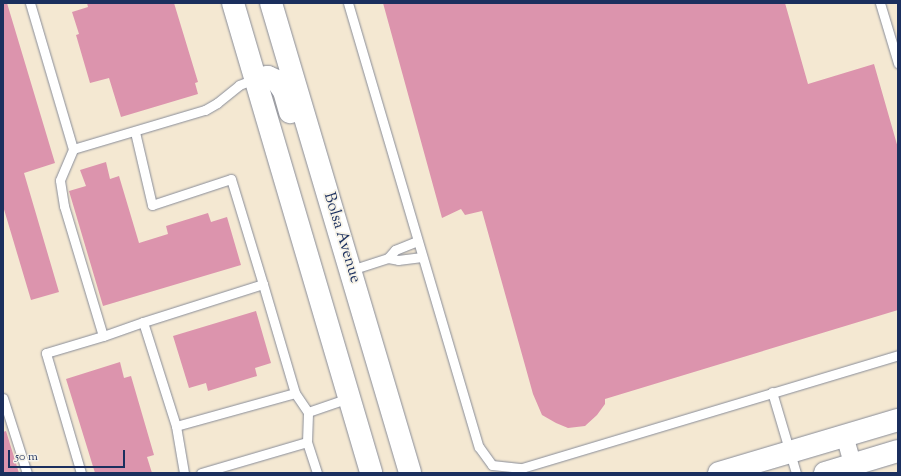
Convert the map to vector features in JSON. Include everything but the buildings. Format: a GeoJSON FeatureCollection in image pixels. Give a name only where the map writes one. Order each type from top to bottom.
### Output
{"type":"FeatureCollection","features":[{"type":"Feature","properties":{"kind":"main road"},"geometry":{"type":"LineString","coordinates":[[233,3],[371,473]]}},
{"type":"Feature","properties":{"kind":"main road","name":"Bolsa Avenue"},"geometry":{"type":"LineString","coordinates":[[271,3],[410,473]]}},
{"type":"Feature","properties":{"kind":"main road"},"geometry":{"type":"LineString","coordinates":[[255,78],[268,77],[277,81],[284,91],[310,183],[317,195],[330,202]]}},
{"type":"Feature","properties":{"kind":"main road"},"geometry":{"type":"LineString","coordinates":[[726,472],[898,420]]}},
{"type":"Feature","properties":{"kind":"main road"},"geometry":{"type":"LineString","coordinates":[[825,473],[853,469],[898,451]]}},
{"type":"Feature","properties":{"kind":"street"},"geometry":{"type":"LineString","coordinates":[[844,436],[853,469]]}},
{"type":"Feature","properties":{"kind":"lane"},"geometry":{"type":"LineString","coordinates":[[30,3],[73,150],[60,180],[64,206],[103,336]]}},
{"type":"Feature","properties":{"kind":"lane"},"geometry":{"type":"LineString","coordinates":[[348,3],[479,447],[492,465],[522,468],[898,354]]}},
{"type":"Feature","properties":{"kind":"lane"},"geometry":{"type":"LineString","coordinates":[[880,3],[898,63]]}},
{"type":"Feature","properties":{"kind":"lane"},"geometry":{"type":"LineString","coordinates":[[73,150],[205,110],[217,103],[239,85],[255,78]]}},
{"type":"Feature","properties":{"kind":"lane"},"geometry":{"type":"LineString","coordinates":[[135,132],[152,205],[231,179],[295,393],[308,412],[307,442],[316,473]]}},
{"type":"Feature","properties":{"kind":"lane"},"geometry":{"type":"LineString","coordinates":[[388,258],[395,250],[417,241]]}},
{"type":"Feature","properties":{"kind":"lane"},"geometry":{"type":"LineString","coordinates":[[351,270],[388,258],[398,260],[422,258]]}},
{"type":"Feature","properties":{"kind":"lane"},"geometry":{"type":"LineString","coordinates":[[81,473],[46,353],[262,284]]}},
{"type":"Feature","properties":{"kind":"lane"},"geometry":{"type":"LineString","coordinates":[[143,322],[176,426],[184,473]]}},
{"type":"Feature","properties":{"kind":"lane"},"geometry":{"type":"LineString","coordinates":[[772,392],[796,473]]}},
{"type":"Feature","properties":{"kind":"lane"},"geometry":{"type":"LineString","coordinates":[[176,426],[295,393]]}},
{"type":"Feature","properties":{"kind":"lane"},"geometry":{"type":"LineString","coordinates":[[3,398],[27,473]]}},
{"type":"Feature","properties":{"kind":"lane"},"geometry":{"type":"LineString","coordinates":[[308,412],[349,398]]}},
{"type":"Feature","properties":{"kind":"lane"},"geometry":{"type":"LineString","coordinates":[[201,473],[307,442]]}}]}
